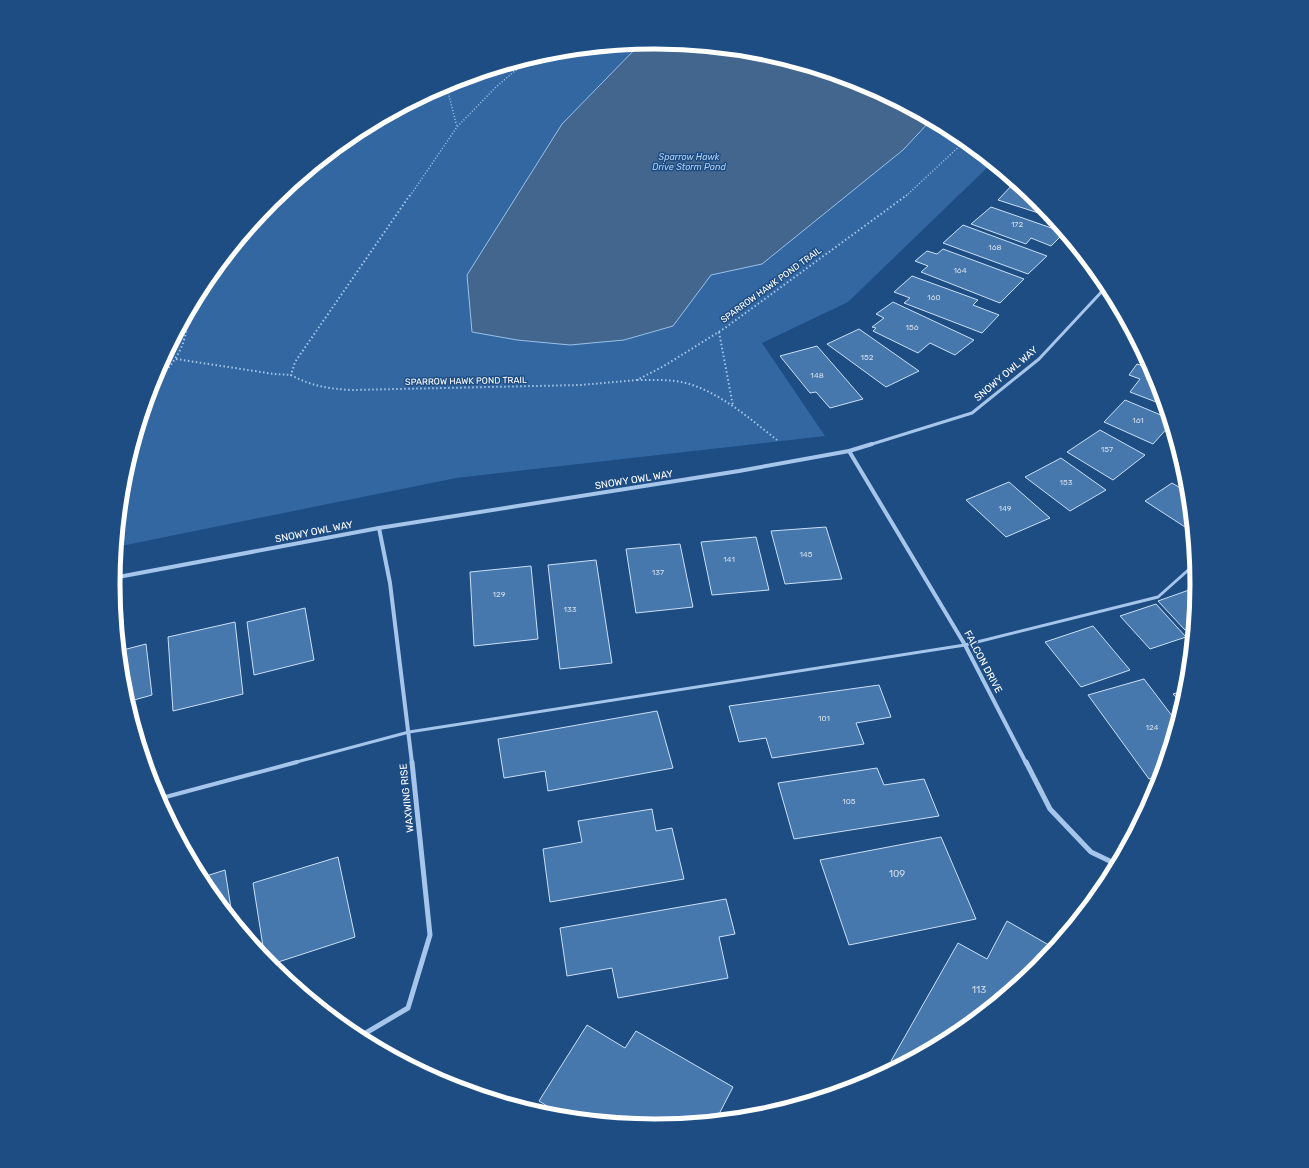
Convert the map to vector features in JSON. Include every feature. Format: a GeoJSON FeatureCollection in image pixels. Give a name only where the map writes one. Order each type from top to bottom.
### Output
{"type":"FeatureCollection","features":[{"type":"Feature","properties":{"kind":"street","name":"SNOWY OWL WAY"},"geometry":{"type":"LineString","coordinates":[[120,577],[379,528],[739,471],[849,451],[972,412],[1039,359],[1102,292]]}},
{"type":"Feature","properties":{"kind":"street","name":"FALCON DRIVE"},"geometry":{"type":"LineString","coordinates":[[849,451],[965,645],[1050,809],[1091,852],[1112,862]]}},
{"type":"Feature","properties":{"kind":"street","name":"WAXWING RISE"},"geometry":{"type":"LineString","coordinates":[[364,1033],[408,1008],[430,935],[409,732],[390,583],[379,528]]}},
{"type":"Feature","properties":{"kind":"lane"},"geometry":{"type":"LineString","coordinates":[[164,797],[409,732],[965,645],[1158,597],[1189,568]]}},
{"type":"Feature","properties":{"kind":"path"},"geometry":{"type":"LineString","coordinates":[[176,359],[274,374],[291,375],[295,362],[458,127],[496,87],[521,66]]}},
{"type":"Feature","properties":{"kind":"path"},"geometry":{"type":"LineString","coordinates":[[448,91],[458,127]]}},
{"type":"Feature","properties":{"kind":"path","name":"SPARROW HAWK POND TRAIL"},"geometry":{"type":"LineString","coordinates":[[291,375],[308,385],[320,388],[352,390],[581,385],[637,380],[664,366],[719,332],[908,194],[960,145]]}},
{"type":"Feature","properties":{"kind":"path"},"geometry":{"type":"LineString","coordinates":[[162,376],[176,359],[186,343],[189,330],[188,321]]}},
{"type":"Feature","properties":{"kind":"path"},"geometry":{"type":"LineString","coordinates":[[719,332],[733,406]]}},
{"type":"Feature","properties":{"kind":"path"},"geometry":{"type":"LineString","coordinates":[[637,380],[663,380],[685,383],[709,391],[733,406],[770,433],[797,461]]}},
{"type":"Feature","properties":{"kind":"shaded area"},"geometry":{"type":"Polygon","coordinates":[[[620,50],[689,50],[759,59],[826,77],[891,104],[922,121],[952,139],[988,167],[848,302],[762,343],[825,436],[456,478],[121,546],[124,514],[130,480],[148,412],[160,379],[191,316],[230,258],[252,231],[276,206],[329,160],[357,139],[387,121],[418,104],[483,77],[550,59],[620,50]]]}},
{"type":"Feature","properties":{"kind":"water","name":"Sparrow Hawk Drive Storm Pond"},"geometry":{"type":"Polygon","coordinates":[[[654,49],[689,50],[724,54],[759,59],[793,67],[826,77],[859,90],[891,104],[927,124],[903,150],[762,264],[711,275],[673,326],[624,340],[570,345],[517,340],[472,332],[467,275],[562,124],[635,50],[654,49]]]}},
{"type":"Feature","properties":{"kind":"building"},"geometry":{"type":"Polygon","coordinates":[[[1011,186],[1040,214],[998,200],[1011,186]]]}},
{"type":"Feature","properties":{"kind":"building"},"geometry":{"type":"Polygon","coordinates":[[[991,207],[1055,229],[1061,236],[1051,246],[1031,238],[1026,244],[971,224],[991,207]]]}},
{"type":"Feature","properties":{"kind":"building"},"geometry":{"type":"Polygon","coordinates":[[[963,225],[1047,256],[1028,274],[943,243],[963,225]]]}},
{"type":"Feature","properties":{"kind":"building"},"geometry":{"type":"Polygon","coordinates":[[[943,249],[1024,279],[1000,303],[921,272],[928,266],[915,261],[927,251],[937,254],[943,249]]]}},
{"type":"Feature","properties":{"kind":"building"},"geometry":{"type":"Polygon","coordinates":[[[912,276],[978,300],[973,305],[999,315],[982,333],[904,303],[910,298],[894,292],[912,276]]]}},
{"type":"Feature","properties":{"kind":"building"},"geometry":{"type":"Polygon","coordinates":[[[893,302],[974,340],[955,355],[930,343],[918,353],[873,331],[876,328],[872,327],[884,318],[876,314],[893,302]]]}},
{"type":"Feature","properties":{"kind":"building"},"geometry":{"type":"Polygon","coordinates":[[[859,329],[919,371],[886,387],[827,344],[859,329]]]}},
{"type":"Feature","properties":{"kind":"building"},"geometry":{"type":"Polygon","coordinates":[[[817,346],[863,399],[830,408],[816,392],[810,393],[780,356],[817,346]]]}},
{"type":"Feature","properties":{"kind":"building"},"geometry":{"type":"Polygon","coordinates":[[[1137,364],[1143,366],[1158,403],[1130,392],[1140,379],[1129,375],[1137,364]]]}},
{"type":"Feature","properties":{"kind":"building"},"geometry":{"type":"Polygon","coordinates":[[[1125,400],[1162,416],[1166,429],[1153,444],[1104,422],[1125,400]]]}},
{"type":"Feature","properties":{"kind":"building"},"geometry":{"type":"Polygon","coordinates":[[[1100,430],[1145,455],[1113,480],[1067,452],[1100,430]]]}},
{"type":"Feature","properties":{"kind":"building"},"geometry":{"type":"Polygon","coordinates":[[[1061,458],[1106,490],[1070,511],[1025,477],[1061,458]]]}},
{"type":"Feature","properties":{"kind":"building"},"geometry":{"type":"Polygon","coordinates":[[[1009,482],[1050,518],[1006,537],[966,500],[1009,482]]]}},
{"type":"Feature","properties":{"kind":"building"},"geometry":{"type":"Polygon","coordinates":[[[1172,483],[1180,488],[1186,526],[1185,527],[1145,501],[1172,483]]]}},
{"type":"Feature","properties":{"kind":"building"},"geometry":{"type":"Polygon","coordinates":[[[826,527],[842,579],[785,584],[771,531],[826,527]]]}},
{"type":"Feature","properties":{"kind":"building"},"geometry":{"type":"Polygon","coordinates":[[[756,537],[769,590],[712,595],[701,542],[756,537]]]}},
{"type":"Feature","properties":{"kind":"building"},"geometry":{"type":"Polygon","coordinates":[[[680,544],[693,607],[636,613],[626,549],[680,544]]]}},
{"type":"Feature","properties":{"kind":"building"},"geometry":{"type":"Polygon","coordinates":[[[596,560],[612,663],[560,669],[548,565],[596,560]]]}},
{"type":"Feature","properties":{"kind":"building"},"geometry":{"type":"Polygon","coordinates":[[[531,566],[538,639],[474,646],[470,572],[531,566]]]}},
{"type":"Feature","properties":{"kind":"building"},"geometry":{"type":"Polygon","coordinates":[[[1189,590],[1187,629],[1185,630],[1158,601],[1189,590]]]}},
{"type":"Feature","properties":{"kind":"building"},"geometry":{"type":"Polygon","coordinates":[[[1156,604],[1186,637],[1150,649],[1120,616],[1156,604]]]}},
{"type":"Feature","properties":{"kind":"building"},"geometry":{"type":"Polygon","coordinates":[[[305,608],[314,660],[254,675],[247,622],[305,608]]]}},
{"type":"Feature","properties":{"kind":"building"},"geometry":{"type":"Polygon","coordinates":[[[235,622],[243,694],[173,711],[168,637],[235,622]]]}},
{"type":"Feature","properties":{"kind":"building"},"geometry":{"type":"Polygon","coordinates":[[[1093,626],[1130,670],[1081,687],[1045,642],[1093,626]]]}},
{"type":"Feature","properties":{"kind":"building"},"geometry":{"type":"Polygon","coordinates":[[[146,644],[152,695],[133,700],[124,650],[146,644]]]}},
{"type":"Feature","properties":{"kind":"building"},"geometry":{"type":"Polygon","coordinates":[[[1144,679],[1172,716],[1153,778],[1149,779],[1088,695],[1144,679]]]}},
{"type":"Feature","properties":{"kind":"building"},"geometry":{"type":"Polygon","coordinates":[[[879,685],[891,717],[856,723],[864,744],[772,758],[766,738],[739,742],[729,706],[879,685]]]}},
{"type":"Feature","properties":{"kind":"building"},"geometry":{"type":"Polygon","coordinates":[[[1178,692],[1177,698],[1173,694],[1178,692]]]}},
{"type":"Feature","properties":{"kind":"building"},"geometry":{"type":"Polygon","coordinates":[[[657,711],[673,768],[548,791],[545,771],[504,778],[498,739],[657,711]]]}},
{"type":"Feature","properties":{"kind":"building"},"geometry":{"type":"Polygon","coordinates":[[[877,768],[884,785],[924,779],[939,816],[794,839],[778,783],[877,768]]]}},
{"type":"Feature","properties":{"kind":"building"},"geometry":{"type":"Polygon","coordinates":[[[652,809],[656,831],[672,828],[684,879],[550,902],[543,849],[582,842],[578,821],[652,809]]]}},
{"type":"Feature","properties":{"kind":"building"},"geometry":{"type":"Polygon","coordinates":[[[941,837],[976,919],[849,945],[820,860],[941,837]]]}},
{"type":"Feature","properties":{"kind":"building"},"geometry":{"type":"Polygon","coordinates":[[[338,857],[355,937],[277,963],[263,949],[253,883],[338,857]]]}},
{"type":"Feature","properties":{"kind":"building"},"geometry":{"type":"Polygon","coordinates":[[[225,870],[232,912],[210,881],[207,876],[225,870]]]}},
{"type":"Feature","properties":{"kind":"building"},"geometry":{"type":"Polygon","coordinates":[[[726,899],[735,934],[719,937],[728,978],[618,998],[612,968],[567,976],[560,928],[726,899]]]}},
{"type":"Feature","properties":{"kind":"building"},"geometry":{"type":"Polygon","coordinates":[[[1007,921],[1049,945],[1007,986],[952,1029],[894,1062],[891,1061],[958,943],[987,959],[1007,921]]]}},
{"type":"Feature","properties":{"kind":"building"},"geometry":{"type":"Polygon","coordinates":[[[587,1025],[625,1048],[636,1031],[733,1087],[719,1115],[689,1118],[620,1118],[553,1109],[539,1101],[587,1025]]]}}]}
